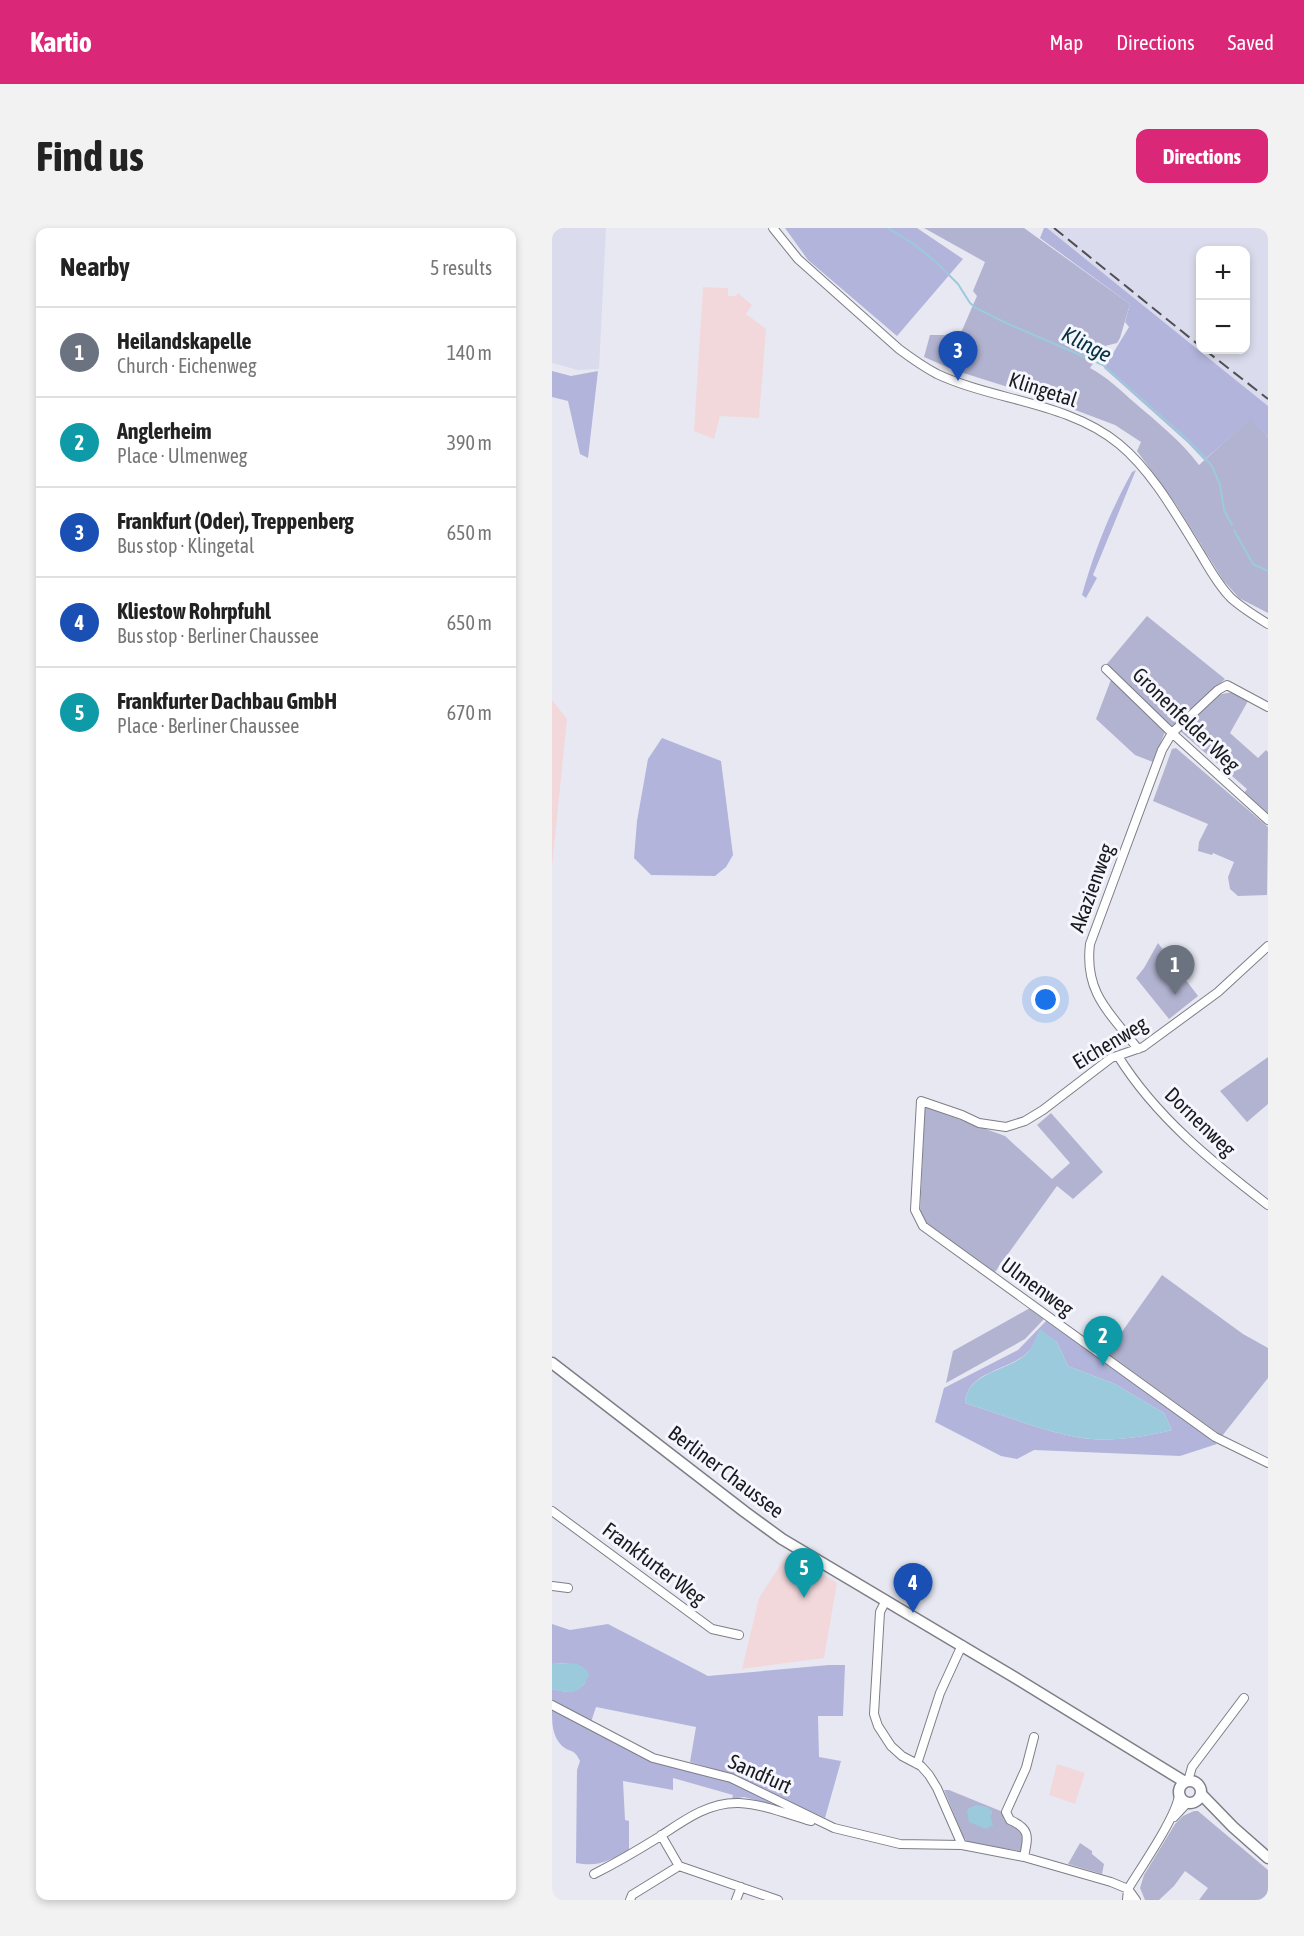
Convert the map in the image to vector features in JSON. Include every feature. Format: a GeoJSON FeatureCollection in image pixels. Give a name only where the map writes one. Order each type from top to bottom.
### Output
{"type":"FeatureCollection","features":[{"type":"Feature","properties":{"kind":"main road","name":"Berliner Chaussee"},"geometry":{"type":"LineString","coordinates":[[552,1363],[761,1524],[1118,1740],[1183,1786]]}},
{"type":"Feature","properties":{"kind":"main road"},"geometry":{"type":"LineString","coordinates":[[1195,1799],[1200,1788],[1196,1783],[1183,1786],[1183,1800],[1195,1799],[1233,1827],[1268,1858]]}},
{"type":"Feature","properties":{"kind":"street","name":"Klingetal"},"geometry":{"type":"LineString","coordinates":[[773,228],[798,259],[915,361],[938,374],[1068,416],[1097,429],[1118,443],[1138,462],[1180,521],[1219,584],[1231,598],[1268,624]]}},
{"type":"Feature","properties":{"kind":"street","name":"Gronenfelder Weg"},"geometry":{"type":"LineString","coordinates":[[1106,669],[1172,733],[1268,820]]}},
{"type":"Feature","properties":{"kind":"street"},"geometry":{"type":"LineString","coordinates":[[1172,733],[1218,690],[1227,685],[1268,707]]}},
{"type":"Feature","properties":{"kind":"street","name":"Akazienweg"},"geometry":{"type":"LineString","coordinates":[[1138,1049],[1097,994],[1090,979],[1088,961],[1090,944],[1110,889],[1162,750],[1172,733]]}},
{"type":"Feature","properties":{"kind":"street","name":"Eichenweg"},"geometry":{"type":"LineString","coordinates":[[921,1101],[979,1123],[1006,1127],[1025,1121],[1044,1110],[1112,1058],[1138,1049],[1218,992],[1268,946]]}},
{"type":"Feature","properties":{"kind":"street","name":"Dornenweg"},"geometry":{"type":"LineString","coordinates":[[1118,1056],[1154,1104],[1177,1129],[1223,1170],[1268,1205]]}},
{"type":"Feature","properties":{"kind":"street","name":"Ulmenweg"},"geometry":{"type":"LineString","coordinates":[[921,1101],[915,1210],[923,1226],[1215,1437],[1268,1463]]}},
{"type":"Feature","properties":{"kind":"street","name":"Frankfurter Weg"},"geometry":{"type":"LineString","coordinates":[[552,1511],[712,1629],[739,1635]]}},
{"type":"Feature","properties":{"kind":"street"},"geometry":{"type":"LineString","coordinates":[[552,1586],[568,1588]]}},
{"type":"Feature","properties":{"kind":"street"},"geometry":{"type":"LineString","coordinates":[[886,1600],[880,1612],[874,1714],[883,1736],[891,1746],[929,1775],[962,1845]]}},
{"type":"Feature","properties":{"kind":"street"},"geometry":{"type":"LineString","coordinates":[[917,1764],[940,1693],[962,1646]]}},
{"type":"Feature","properties":{"kind":"street"},"geometry":{"type":"LineString","coordinates":[[1127,1900],[1128,1889],[1179,1801],[1192,1767],[1244,1698]]}},
{"type":"Feature","properties":{"kind":"street","name":"Sandfurt"},"geometry":{"type":"LineString","coordinates":[[552,1705],[653,1758],[731,1778],[834,1828],[900,1844],[962,1845],[1024,1857],[1128,1889]]}},
{"type":"Feature","properties":{"kind":"street"},"geometry":{"type":"LineString","coordinates":[[1024,1857],[1028,1839],[1026,1832],[1022,1826],[1010,1820],[1006,1812],[1026,1768],[1034,1737]]}},
{"type":"Feature","properties":{"kind":"street"},"geometry":{"type":"LineString","coordinates":[[1166,1825],[1195,1799]]}},
{"type":"Feature","properties":{"kind":"street"},"geometry":{"type":"LineString","coordinates":[[594,1874],[686,1818],[708,1809],[736,1803],[756,1804],[834,1828]]}},
{"type":"Feature","properties":{"kind":"street"},"geometry":{"type":"LineString","coordinates":[[661,1835],[679,1866],[778,1900]]}},
{"type":"Feature","properties":{"kind":"street"},"geometry":{"type":"LineString","coordinates":[[630,1900],[632,1895],[679,1866]]}},
{"type":"Feature","properties":{"kind":"street"},"geometry":{"type":"LineString","coordinates":[[736,1900],[741,1887]]}},
{"type":"Feature","properties":{"kind":"street"},"geometry":{"type":"LineString","coordinates":[[1128,1889],[1136,1900]]}},
{"type":"Feature","properties":{"kind":"shaded area"},"geometry":{"type":"Polygon","coordinates":[[[552,228],[606,228],[599,369],[578,370],[552,363],[552,228]]]}},
{"type":"Feature","properties":{"kind":"shaded area"},"geometry":{"type":"Polygon","coordinates":[[[785,228],[917,228],[963,259],[897,336],[808,260],[785,228]]]}},
{"type":"Feature","properties":{"kind":"shaded area"},"geometry":{"type":"Polygon","coordinates":[[[924,228],[1024,228],[1130,304],[1117,343],[1105,346],[1090,368],[1102,375],[1160,425],[1199,465],[1251,418],[1268,437],[1268,613],[1239,598],[1223,580],[1177,506],[1137,451],[1141,442],[1115,425],[1046,399],[954,370],[924,357],[930,335],[960,335],[977,296],[973,291],[985,262],[924,228]]]}},
{"type":"Feature","properties":{"kind":"shaded area"},"geometry":{"type":"Polygon","coordinates":[[[1044,228],[1047,228],[1196,348],[1196,354],[1203,354],[1268,406],[1268,437],[1251,419],[1204,460],[1104,368],[1129,327],[1125,322],[1130,304],[1040,238],[1044,228]]]}},
{"type":"Feature","properties":{"kind":"shaded area"},"geometry":{"type":"Polygon","coordinates":[[[1047,228],[1268,228],[1268,406],[1203,354],[1250,354],[1250,246],[1196,246],[1196,349],[1047,228]]]}},
{"type":"Feature","properties":{"kind":"shaded area"},"geometry":{"type":"Polygon","coordinates":[[[703,287],[728,288],[728,296],[735,296],[738,293],[752,305],[746,314],[766,329],[759,418],[720,416],[714,439],[694,431],[703,287]]]}},
{"type":"Feature","properties":{"kind":"shaded area"},"geometry":{"type":"Polygon","coordinates":[[[552,371],[571,376],[598,371],[588,458],[580,454],[568,401],[552,397],[552,371]]]}},
{"type":"Feature","properties":{"kind":"shaded area"},"geometry":{"type":"Polygon","coordinates":[[[1136,470],[1093,575],[1097,578],[1086,598],[1082,595],[1103,532],[1124,487],[1132,472],[1136,470]]]}},
{"type":"Feature","properties":{"kind":"shaded area"},"geometry":{"type":"Polygon","coordinates":[[[1147,616],[1225,679],[1173,728],[1106,665],[1147,616]]]}},
{"type":"Feature","properties":{"kind":"shaded area"},"geometry":{"type":"Polygon","coordinates":[[[1112,677],[1165,732],[1153,762],[1135,755],[1096,719],[1112,677]]]}},
{"type":"Feature","properties":{"kind":"shaded area"},"geometry":{"type":"Polygon","coordinates":[[[1233,692],[1248,701],[1230,733],[1258,758],[1266,750],[1268,752],[1268,814],[1244,793],[1247,789],[1180,731],[1216,695],[1233,692]]]}},
{"type":"Feature","properties":{"kind":"shaded area"},"geometry":{"type":"Polygon","coordinates":[[[552,700],[567,719],[552,867],[552,700]]]}},
{"type":"Feature","properties":{"kind":"shaded area"},"geometry":{"type":"Polygon","coordinates":[[[662,738],[721,761],[733,855],[726,867],[715,876],[651,875],[634,858],[637,821],[648,759],[662,738]]]}},
{"type":"Feature","properties":{"kind":"shaded area"},"geometry":{"type":"Polygon","coordinates":[[[1176,748],[1268,827],[1267,895],[1238,896],[1230,889],[1228,877],[1234,862],[1213,853],[1212,855],[1198,851],[1199,842],[1208,824],[1153,801],[1172,749],[1176,748]]]}},
{"type":"Feature","properties":{"kind":"shaded area"},"geometry":{"type":"Polygon","coordinates":[[[1158,943],[1198,996],[1169,1019],[1136,978],[1158,943]]]}},
{"type":"Feature","properties":{"kind":"shaded area"},"geometry":{"type":"Polygon","coordinates":[[[1268,1057],[1268,1104],[1247,1122],[1220,1091],[1268,1057]]]}},
{"type":"Feature","properties":{"kind":"shaded area"},"geometry":{"type":"Polygon","coordinates":[[[925,1107],[1005,1136],[1052,1179],[1070,1163],[1037,1125],[1051,1113],[1103,1172],[1073,1199],[1057,1186],[995,1272],[925,1222],[920,1214],[925,1107]]]}},
{"type":"Feature","properties":{"kind":"shaded area"},"geometry":{"type":"Polygon","coordinates":[[[1162,1275],[1243,1334],[1268,1348],[1268,1378],[1222,1436],[1107,1353],[1162,1275]]]}},
{"type":"Feature","properties":{"kind":"shaded area"},"geometry":{"type":"Polygon","coordinates":[[[1030,1308],[1044,1319],[1025,1339],[946,1383],[953,1351],[1030,1308]]]}},
{"type":"Feature","properties":{"kind":"shaded area"},"geometry":{"type":"Polygon","coordinates":[[[1047,1320],[1217,1444],[1180,1456],[1034,1450],[1017,1459],[1001,1456],[935,1422],[944,1388],[1018,1350],[1047,1320]],[[1040,1330],[1031,1349],[1021,1358],[981,1377],[973,1384],[965,1403],[1080,1438],[1120,1439],[1172,1430],[1164,1413],[1115,1384],[1068,1366],[1057,1342],[1040,1330]]]}},
{"type":"Feature","properties":{"kind":"shaded area"},"geometry":{"type":"Polygon","coordinates":[[[1040,1329],[1057,1342],[1068,1366],[1115,1384],[1164,1413],[1172,1430],[1120,1439],[1080,1438],[965,1403],[973,1384],[1021,1358],[1029,1351],[1040,1329]]]}},
{"type":"Feature","properties":{"kind":"shaded area"},"geometry":{"type":"Polygon","coordinates":[[[788,1553],[837,1583],[824,1658],[742,1669],[759,1598],[788,1553]]]}},
{"type":"Feature","properties":{"kind":"shaded area"},"geometry":{"type":"Polygon","coordinates":[[[552,1624],[570,1630],[608,1624],[708,1676],[845,1665],[843,1716],[818,1716],[819,1757],[841,1761],[825,1818],[731,1774],[690,1762],[696,1727],[596,1707],[591,1722],[552,1700],[552,1689],[574,1691],[585,1683],[569,1663],[552,1664],[552,1624]]]}},
{"type":"Feature","properties":{"kind":"shaded area"},"geometry":{"type":"Polygon","coordinates":[[[552,1664],[578,1664],[585,1669],[589,1675],[586,1682],[575,1691],[565,1692],[552,1689],[552,1664]]]}},
{"type":"Feature","properties":{"kind":"shaded area"},"geometry":{"type":"Polygon","coordinates":[[[552,1709],[652,1761],[730,1781],[775,1802],[773,1805],[744,1797],[732,1799],[733,1795],[673,1778],[673,1790],[623,1781],[625,1820],[629,1821],[629,1850],[604,1862],[576,1863],[577,1770],[580,1761],[574,1752],[562,1746],[556,1738],[552,1709]]]}},
{"type":"Feature","properties":{"kind":"shaded area"},"geometry":{"type":"Polygon","coordinates":[[[1057,1764],[1085,1773],[1075,1804],[1049,1795],[1057,1764]]]}},
{"type":"Feature","properties":{"kind":"shaded area"},"geometry":{"type":"Polygon","coordinates":[[[944,1790],[1003,1812],[1004,1820],[1023,1835],[1021,1851],[968,1843],[944,1790]]]}},
{"type":"Feature","properties":{"kind":"shaded area"},"geometry":{"type":"Polygon","coordinates":[[[976,1805],[987,1807],[992,1811],[990,1815],[993,1825],[986,1829],[969,1822],[967,1812],[969,1808],[976,1805]]]}},
{"type":"Feature","properties":{"kind":"shaded area"},"geometry":{"type":"Polygon","coordinates":[[[1198,1811],[1268,1870],[1268,1900],[1199,1900],[1208,1888],[1185,1871],[1174,1886],[1159,1900],[1145,1900],[1140,1888],[1144,1875],[1175,1824],[1183,1816],[1198,1811]]]}},
{"type":"Feature","properties":{"kind":"shaded area"},"geometry":{"type":"Polygon","coordinates":[[[1080,1843],[1092,1851],[1092,1854],[1104,1864],[1102,1874],[1068,1864],[1080,1843]]]}},
{"type":"Feature","properties":{"kind":"waterway","name":"Klinge"},"geometry":{"type":"LineString","coordinates":[[888,228],[936,262],[958,284],[976,308],[1103,365],[1189,441],[1212,466],[1220,485],[1224,510],[1232,525]]}},
{"type":"Feature","properties":{"kind":"waterway","name":"Klinge"},"geometry":{"type":"LineString","coordinates":[[1234,530],[1253,564],[1268,571]]}},
{"type":"Feature","properties":{"kind":"railway"},"geometry":{"type":"LineString","coordinates":[[1054,228],[1196,343]]}},
{"type":"Feature","properties":{"kind":"railway"},"geometry":{"type":"LineString","coordinates":[[1210,354],[1268,399]]}},
{"type":"Feature","properties":{"kind":"place","name":"Frankfurt (Oder), Treppenberg"},"geometry":{"type":"Point","coordinates":[958,381]}},
{"type":"Feature","properties":{"kind":"place","name":"Heilandskapelle"},"geometry":{"type":"Point","coordinates":[1175,995]}},
{"type":"Feature","properties":{"kind":"place","name":"Anglerheim"},"geometry":{"type":"Point","coordinates":[1103,1366]}},
{"type":"Feature","properties":{"kind":"place","name":"Frankfurter Dachbau GmbH"},"geometry":{"type":"Point","coordinates":[804,1598]}},
{"type":"Feature","properties":{"kind":"place","name":"Kliestow Rohrpfuhl"},"geometry":{"type":"Point","coordinates":[913,1613]}}]}
